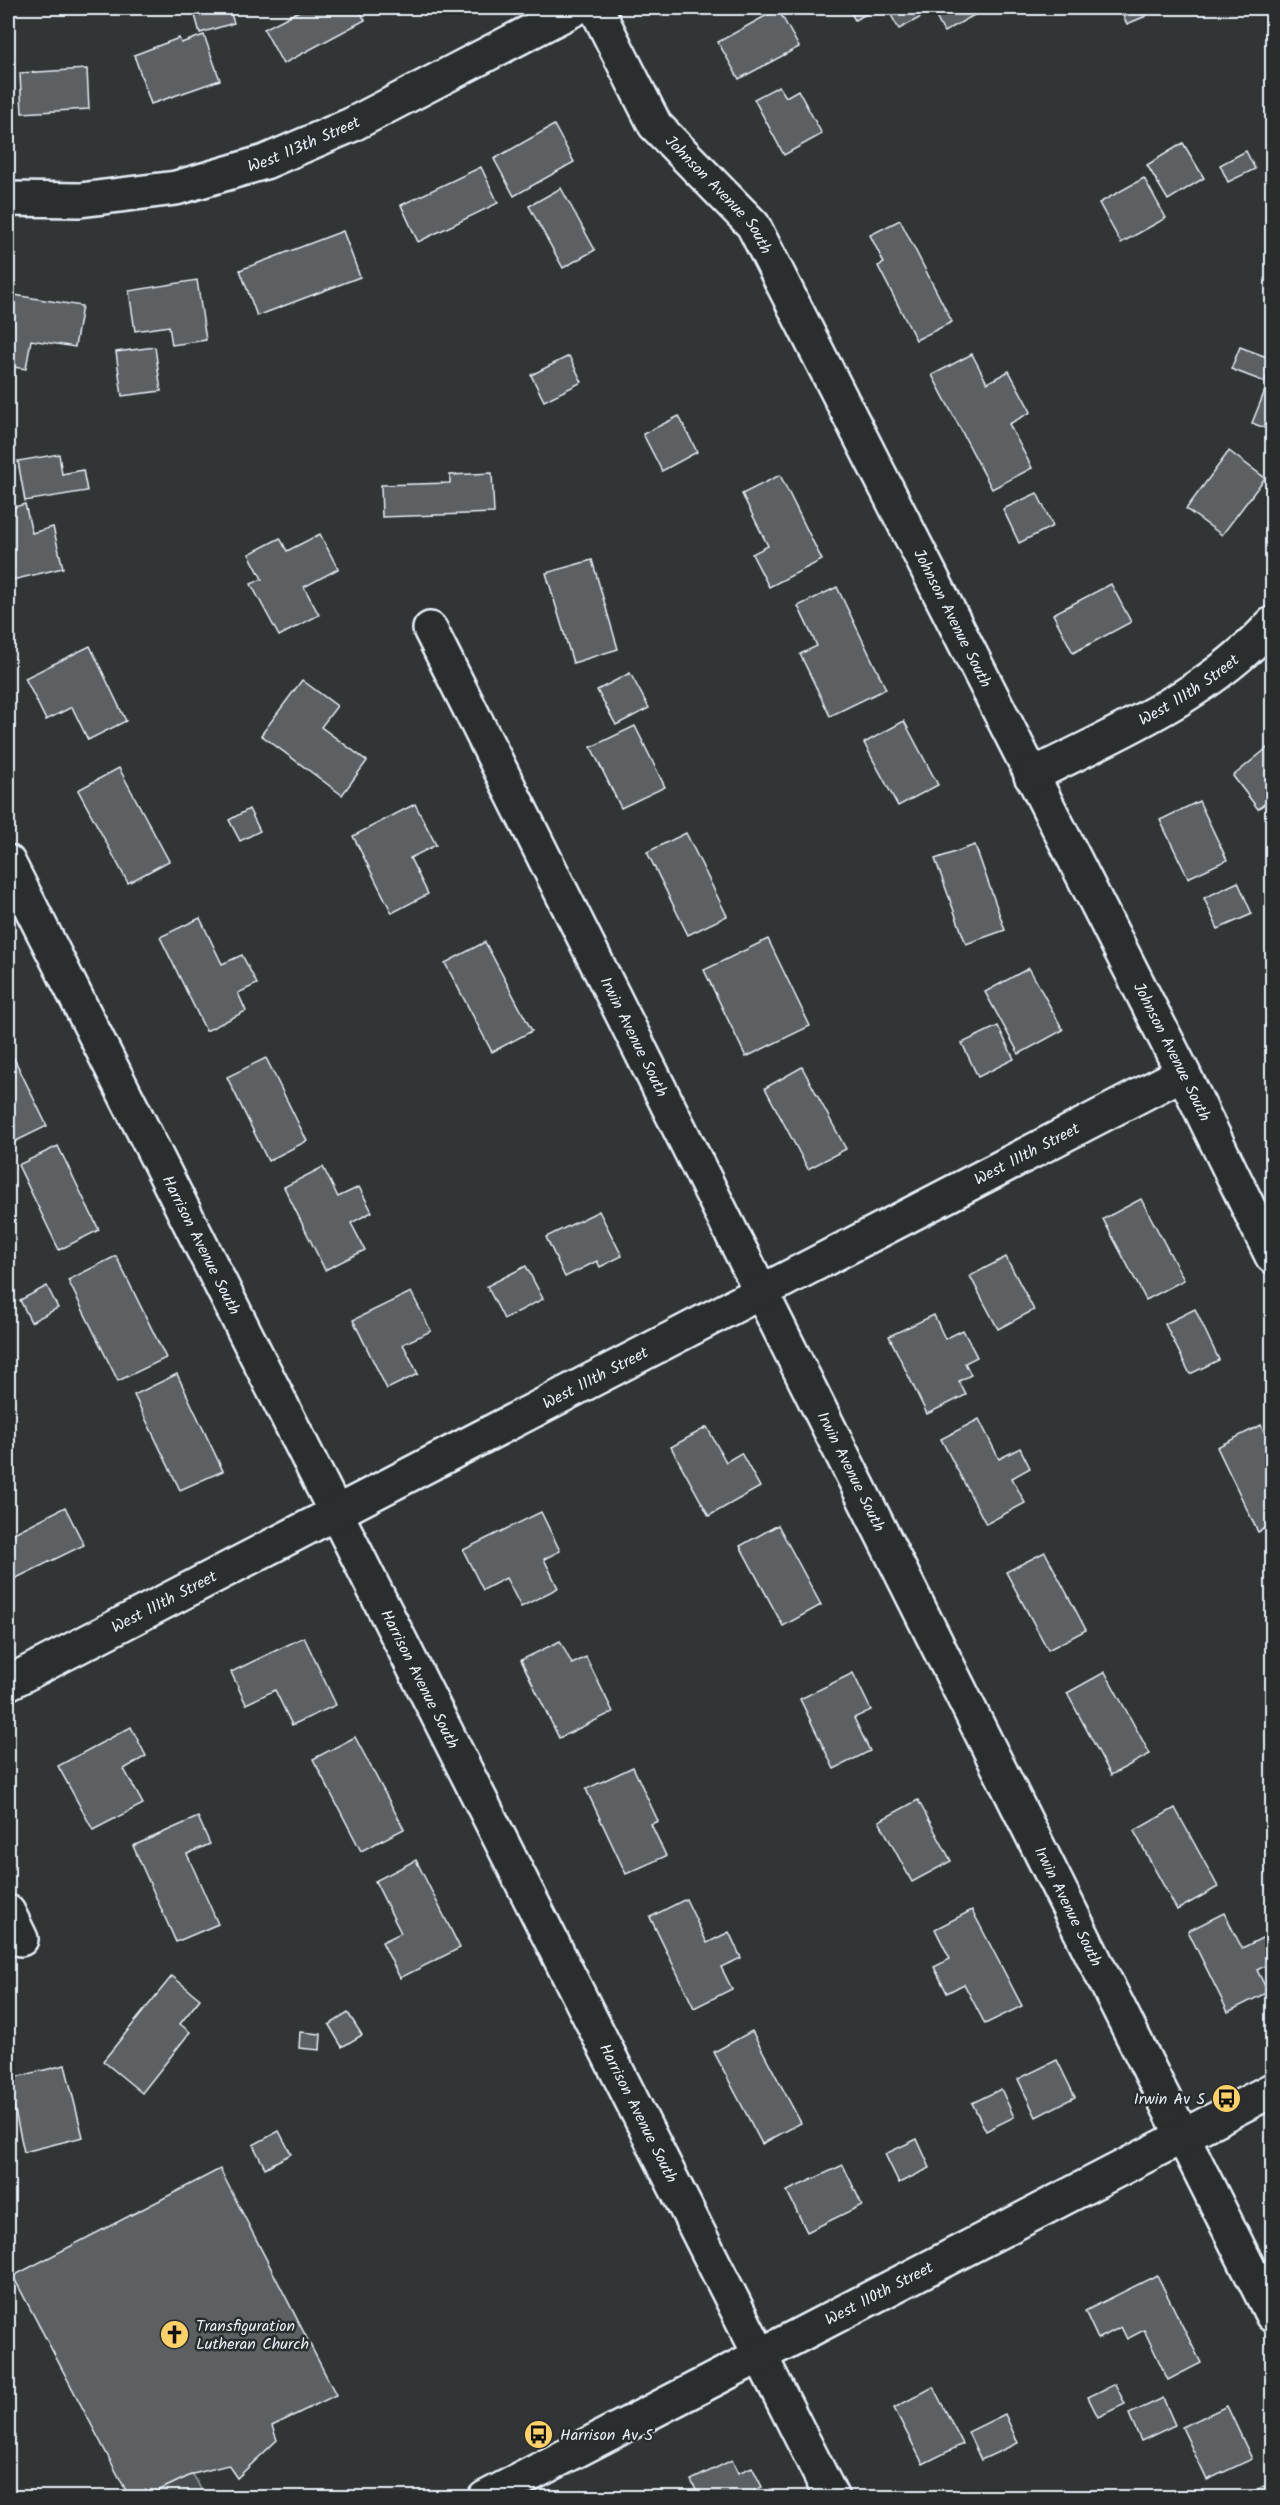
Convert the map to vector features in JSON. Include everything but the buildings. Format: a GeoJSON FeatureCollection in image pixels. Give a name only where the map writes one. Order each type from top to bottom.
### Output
{"type":"FeatureCollection","features":[{"type":"Feature","properties":{"kind":"street","name":"West 113th Street"},"geometry":{"type":"LineString","coordinates":[[8,199],[80,200],[176,188],[265,162],[351,124],[576,8]]}},
{"type":"Feature","properties":{"kind":"street","name":"Johnson Avenue South"},"geometry":{"type":"LineString","coordinates":[[596,8],[655,125],[753,225],[1183,1073],[1272,1256]]}},
{"type":"Feature","properties":{"kind":"street","name":"West 111th Street"},"geometry":{"type":"LineString","coordinates":[[1031,776],[1200,688],[1254,644],[1272,624]]}},
{"type":"Feature","properties":{"kind":"street","name":"Irwin Avenue South"},"geometry":{"type":"LineString","coordinates":[[430,629],[1272,2315]]}},
{"type":"Feature","properties":{"kind":"street","name":"Harrison Avenue South"},"geometry":{"type":"LineString","coordinates":[[8,862],[832,2498]]}},
{"type":"Feature","properties":{"kind":"street","name":"West 111th Street"},"geometry":{"type":"LineString","coordinates":[[8,1683],[1183,1073]]}},
{"type":"Feature","properties":{"kind":"street","name":"West 110th Street"},"geometry":{"type":"LineString","coordinates":[[486,2498],[1272,2090]]}},
{"type":"Feature","properties":{"kind":"shaded area"},"geometry":{"type":"Polygon","coordinates":[[[193,2474],[205,2497],[143,2498],[193,2474]]]}},
{"type":"Feature","properties":{"kind":"place","name":"Irwin Av S"},"geometry":{"type":"Point","coordinates":[1226,2099]}},
{"type":"Feature","properties":{"kind":"place","name":"Transfiguration Lutheran Church"},"geometry":{"type":"Point","coordinates":[175,2335]}},
{"type":"Feature","properties":{"kind":"place","name":"Harrison Av S"},"geometry":{"type":"Point","coordinates":[539,2435]}}]}
